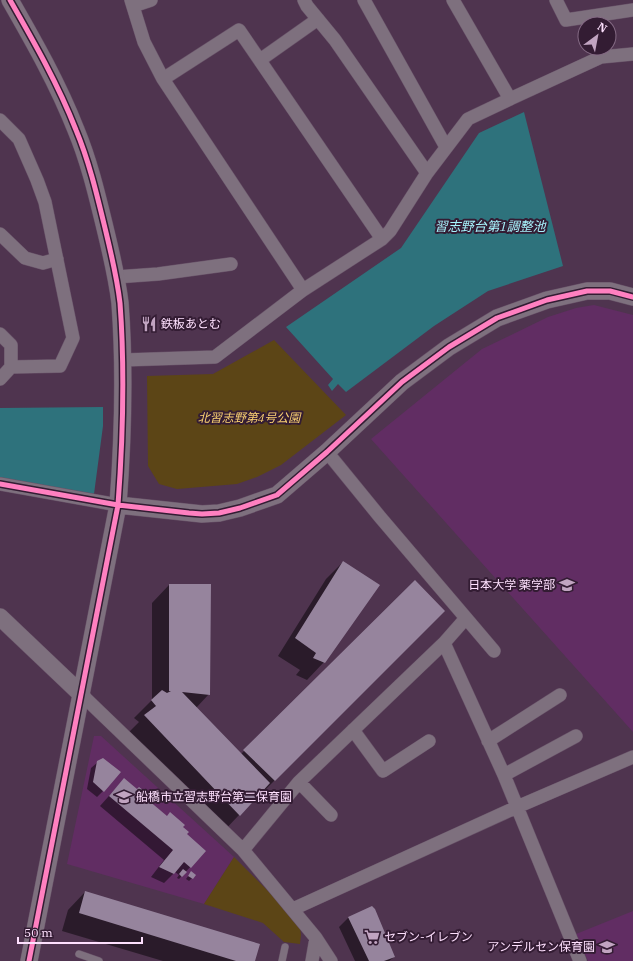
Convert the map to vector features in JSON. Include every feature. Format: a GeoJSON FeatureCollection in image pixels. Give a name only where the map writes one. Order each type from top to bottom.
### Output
{"type":"FeatureCollection","features":[{"type":"Feature","properties":{"kind":"street"},"geometry":{"type":"LineString","coordinates":[[10,0],[52,76],[76,130],[96,191],[116,277],[120,302],[123,360],[118,505],[29,961]]}},
{"type":"Feature","properties":{"kind":"street"},"geometry":{"type":"LineString","coordinates":[[151,0],[132,3],[144,42],[163,79],[303,290]]}},
{"type":"Feature","properties":{"kind":"street"},"geometry":{"type":"LineString","coordinates":[[304,0],[306,6],[335,40],[427,173]]}},
{"type":"Feature","properties":{"kind":"street"},"geometry":{"type":"LineString","coordinates":[[364,0],[446,146]]}},
{"type":"Feature","properties":{"kind":"street"},"geometry":{"type":"LineString","coordinates":[[453,0],[510,99]]}},
{"type":"Feature","properties":{"kind":"street"},"geometry":{"type":"LineString","coordinates":[[556,0],[566,20],[633,10]]}},
{"type":"Feature","properties":{"kind":"street"},"geometry":{"type":"LineString","coordinates":[[260,60],[318,19]]}},
{"type":"Feature","properties":{"kind":"street"},"geometry":{"type":"LineString","coordinates":[[163,79],[240,30],[382,239]]}},
{"type":"Feature","properties":{"kind":"street"},"geometry":{"type":"LineString","coordinates":[[123,360],[215,357],[303,290],[382,239],[390,231],[446,146],[468,119],[601,57],[633,54]]}},
{"type":"Feature","properties":{"kind":"street"},"geometry":{"type":"LineString","coordinates":[[0,120],[19,139],[45,202],[73,338],[60,366],[11,367]]}},
{"type":"Feature","properties":{"kind":"street"},"geometry":{"type":"LineString","coordinates":[[0,234],[25,258],[43,263],[57,259]]}},
{"type":"Feature","properties":{"kind":"street"},"geometry":{"type":"LineString","coordinates":[[116,277],[158,274],[231,264]]}},
{"type":"Feature","properties":{"kind":"street"},"geometry":{"type":"LineString","coordinates":[[0,484],[118,505],[202,514],[219,513],[240,508],[277,495],[327,452],[402,382],[449,347],[497,318],[547,300],[587,291],[610,291],[633,297]]}},
{"type":"Feature","properties":{"kind":"street"},"geometry":{"type":"LineString","coordinates":[[0,334],[11,344],[11,367],[0,379]]}},
{"type":"Feature","properties":{"kind":"street"},"geometry":{"type":"LineString","coordinates":[[327,452],[494,651]]}},
{"type":"Feature","properties":{"kind":"street"},"geometry":{"type":"LineString","coordinates":[[0,617],[244,850],[316,938],[331,961]]}},
{"type":"Feature","properties":{"kind":"street"},"geometry":{"type":"LineString","coordinates":[[244,850],[299,782],[444,643],[466,618]]}},
{"type":"Feature","properties":{"kind":"street"},"geometry":{"type":"LineString","coordinates":[[444,643],[504,775],[580,961]]}},
{"type":"Feature","properties":{"kind":"street"},"geometry":{"type":"LineString","coordinates":[[488,741],[560,695]]}},
{"type":"Feature","properties":{"kind":"street"},"geometry":{"type":"LineString","coordinates":[[353,730],[383,771],[429,741]]}},
{"type":"Feature","properties":{"kind":"street"},"geometry":{"type":"LineString","coordinates":[[504,775],[576,736]]}},
{"type":"Feature","properties":{"kind":"street"},"geometry":{"type":"LineString","coordinates":[[293,909],[517,807],[633,757]]}},
{"type":"Feature","properties":{"kind":"street"},"geometry":{"type":"LineString","coordinates":[[299,782],[331,815]]}},
{"type":"Feature","properties":{"kind":"street"},"geometry":{"type":"LineString","coordinates":[[312,961],[316,938]]}},
{"type":"Feature","properties":{"kind":"lane"},"geometry":{"type":"LineString","coordinates":[[282,961],[285,947]]}},
{"type":"Feature","properties":{"kind":"lane"},"geometry":{"type":"LineString","coordinates":[[79,954],[99,961]]}},
{"type":"Feature","properties":{"kind":"shaded area","name":"日本大学 薬学部"},"geometry":{"type":"Polygon","coordinates":[[[594,305],[633,315],[633,732],[371,439],[482,349],[548,317],[576,308],[594,305]]]}},
{"type":"Feature","properties":{"kind":"shaded area","name":"船橋市立習志野台第二保育園"},"geometry":{"type":"Polygon","coordinates":[[[94,736],[101,736],[234,857],[204,904],[67,864],[94,736]]]}},
{"type":"Feature","properties":{"kind":"shaded area","name":"アンデルセン保育園"},"geometry":{"type":"Polygon","coordinates":[[[633,911],[633,961],[588,961],[576,934],[633,911]]]}},
{"type":"Feature","properties":{"kind":"green space","name":"北習志野第4号公園"},"geometry":{"type":"Polygon","coordinates":[[[274,340],[346,415],[281,465],[257,477],[237,484],[177,489],[159,484],[148,466],[147,376],[213,374],[274,340]]]}},
{"type":"Feature","properties":{"kind":"green space"},"geometry":{"type":"Polygon","coordinates":[[[234,857],[280,903],[300,927],[300,944],[284,942],[263,923],[204,904],[234,857]]]}},
{"type":"Feature","properties":{"kind":"water","name":"習志野台第1調整池"},"geometry":{"type":"Polygon","coordinates":[[[524,112],[563,266],[488,291],[434,326],[346,392],[338,384],[332,391],[328,385],[333,379],[286,327],[401,248],[479,133],[524,112]]]}},
{"type":"Feature","properties":{"kind":"water"},"geometry":{"type":"Polygon","coordinates":[[[103,407],[103,426],[94,494],[0,478],[0,408],[103,407]]]}},
{"type":"Feature","properties":{"kind":"building"},"geometry":{"type":"Polygon","coordinates":[[[343,561],[380,585],[325,663],[313,658],[316,653],[295,638],[343,561]]]}},
{"type":"Feature","properties":{"kind":"building"},"geometry":{"type":"Polygon","coordinates":[[[415,580],[445,611],[275,781],[243,750],[415,580]]]}},
{"type":"Feature","properties":{"kind":"building"},"geometry":{"type":"Polygon","coordinates":[[[169,584],[211,584],[210,695],[182,692],[270,783],[240,816],[144,715],[156,706],[151,700],[162,690],[167,693],[171,691],[169,691],[169,584]]]}},
{"type":"Feature","properties":{"kind":"building"},"geometry":{"type":"Polygon","coordinates":[[[103,758],[121,772],[104,792],[93,782],[97,761],[103,758]]]}},
{"type":"Feature","properties":{"kind":"building"},"geometry":{"type":"Polygon","coordinates":[[[124,778],[137,789],[139,787],[144,791],[141,794],[167,816],[170,812],[185,825],[183,827],[189,832],[187,834],[206,851],[191,868],[184,862],[174,874],[159,867],[173,850],[109,796],[124,778]]]}},
{"type":"Feature","properties":{"kind":"building"},"geometry":{"type":"Polygon","coordinates":[[[183,869],[187,872],[182,877],[179,874],[183,869]]]}},
{"type":"Feature","properties":{"kind":"building"},"geometry":{"type":"Polygon","coordinates":[[[191,871],[196,875],[193,879],[188,876],[191,871]]]}},
{"type":"Feature","properties":{"kind":"building"},"geometry":{"type":"Polygon","coordinates":[[[85,891],[260,944],[255,961],[236,961],[79,913],[85,891]]]}},
{"type":"Feature","properties":{"kind":"building","name":"セブン-イレブン"},"geometry":{"type":"Polygon","coordinates":[[[372,906],[375,909],[395,957],[384,961],[369,961],[348,917],[372,906]]]}},
{"type":"Feature","properties":{"kind":"cycle path"},"geometry":{"type":"LineString","coordinates":[[10,0],[54,80],[81,142],[96,191],[114,265],[122,328],[122,429],[118,505],[29,961]]}},
{"type":"Feature","properties":{"kind":"cycle path"},"geometry":{"type":"LineString","coordinates":[[0,484],[118,505],[189,513],[219,513],[240,508],[277,495],[327,452],[402,382],[449,347],[497,318],[547,300],[587,291],[610,291],[633,297]]}},
{"type":"Feature","properties":{"kind":"place","name":"鉄板あとむ"},"geometry":{"type":"Point","coordinates":[149,324]}},
{"type":"Feature","properties":{"kind":"place","name":"日本大学 薬学部"},"geometry":{"type":"Point","coordinates":[567,585]}},
{"type":"Feature","properties":{"kind":"place","name":"船橋市立習志野台第二保育園"},"geometry":{"type":"Point","coordinates":[124,797]}},
{"type":"Feature","properties":{"kind":"place","name":"セブン-イレブン"},"geometry":{"type":"Point","coordinates":[372,937]}},
{"type":"Feature","properties":{"kind":"place","name":"アンデルセン保育園"},"geometry":{"type":"Point","coordinates":[607,947]}}]}
